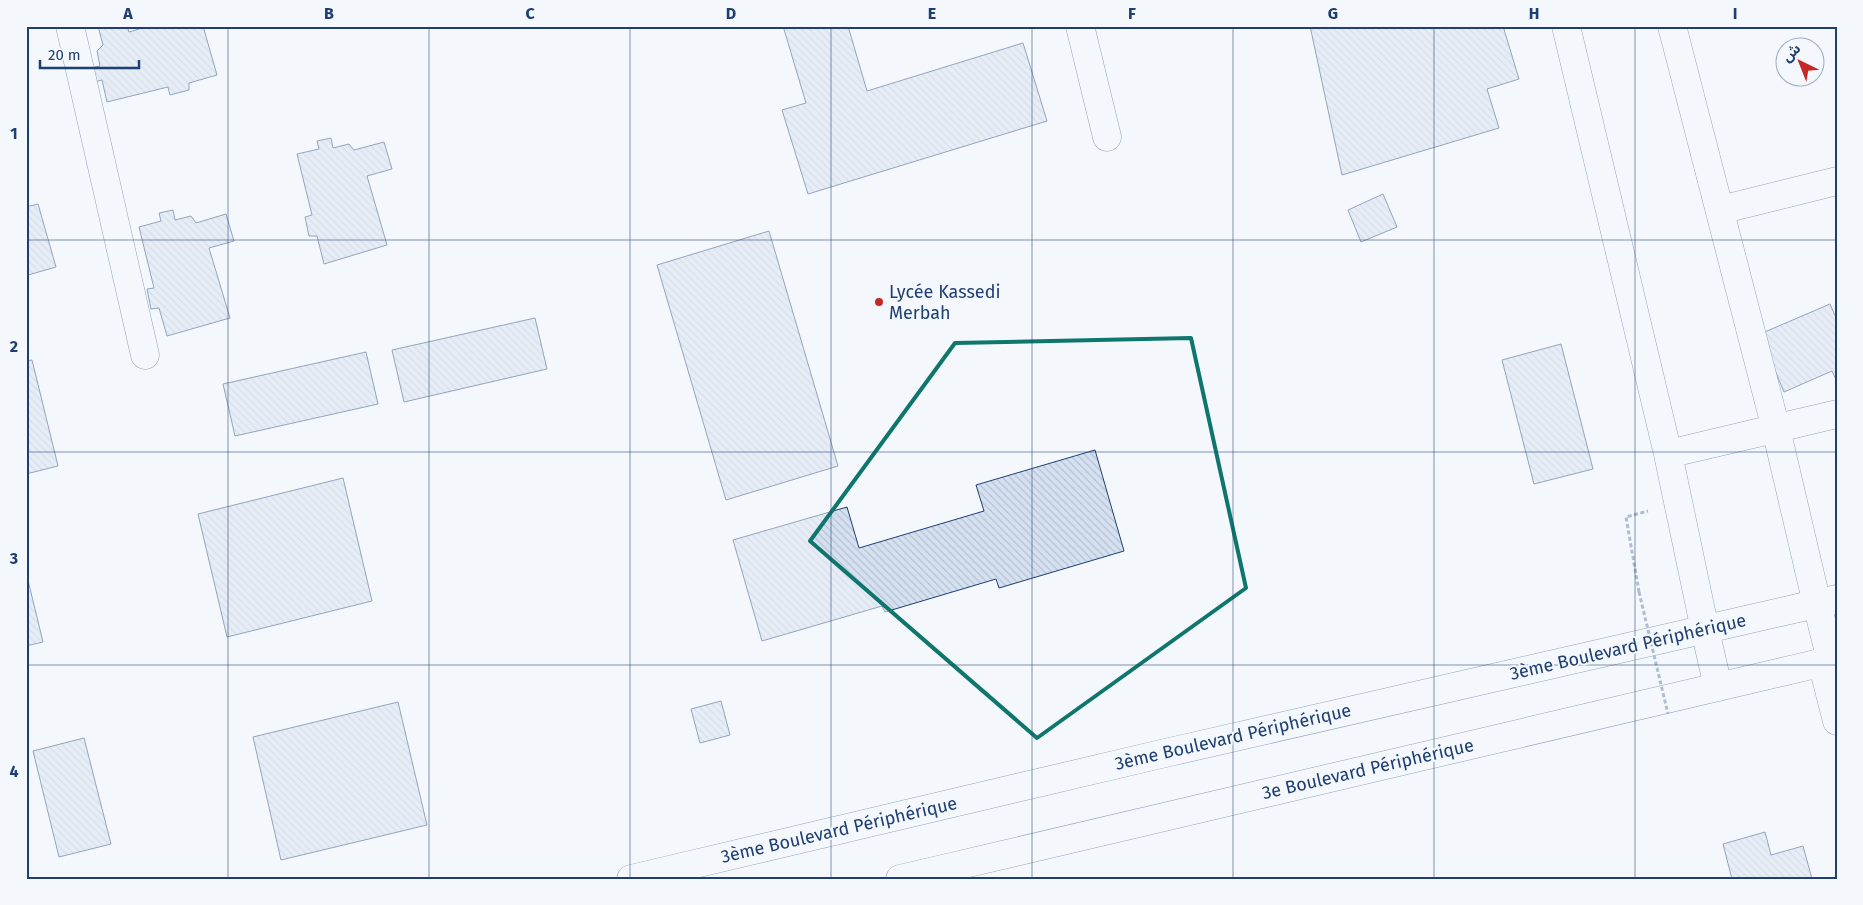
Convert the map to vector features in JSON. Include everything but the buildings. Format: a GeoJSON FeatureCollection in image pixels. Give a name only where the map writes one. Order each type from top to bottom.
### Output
{"type":"FeatureCollection","features":[{"type":"Feature","properties":{"kind":"main road"},"geometry":{"type":"LineString","coordinates":[[70,26],[145,355]]}},
{"type":"Feature","properties":{"kind":"main road"},"geometry":{"type":"LineString","coordinates":[[1080,26],[1107,137]]}},
{"type":"Feature","properties":{"kind":"main road"},"geometry":{"type":"LineString","coordinates":[[1566,26],[1668,454],[1718,687]]}},
{"type":"Feature","properties":{"kind":"main road"},"geometry":{"type":"LineString","coordinates":[[1672,26],[1776,429],[1827,601],[1830,660],[1837,721]]}},
{"type":"Feature","properties":{"kind":"main road"},"geometry":{"type":"LineString","coordinates":[[1720,210],[1837,181]]}},
{"type":"Feature","properties":{"kind":"main road"},"geometry":{"type":"LineString","coordinates":[[1668,454],[1837,414]]}},
{"type":"Feature","properties":{"kind":"main road","name":"3ème Boulevard Périphérique"},"geometry":{"type":"LineString","coordinates":[[631,879],[1181,749],[1827,601]]}},
{"type":"Feature","properties":{"kind":"main road","name":"3e Boulevard Périphérique"},"geometry":{"type":"LineString","coordinates":[[900,879],[1830,660]]}},
{"type":"Feature","properties":{"kind":"path"},"geometry":{"type":"LineString","coordinates":[[1626,518],[1639,592],[1668,714]]}},
{"type":"Feature","properties":{"kind":"highlighted area"},"geometry":{"type":"Polygon","coordinates":[[[1191,338],[1246,588],[1037,738],[810,541],[955,343],[1191,338]]]}},
{"type":"Feature","properties":{"kind":"place","name":"Lycée Kassedi Merbah"},"geometry":{"type":"Point","coordinates":[879,302]}}]}
